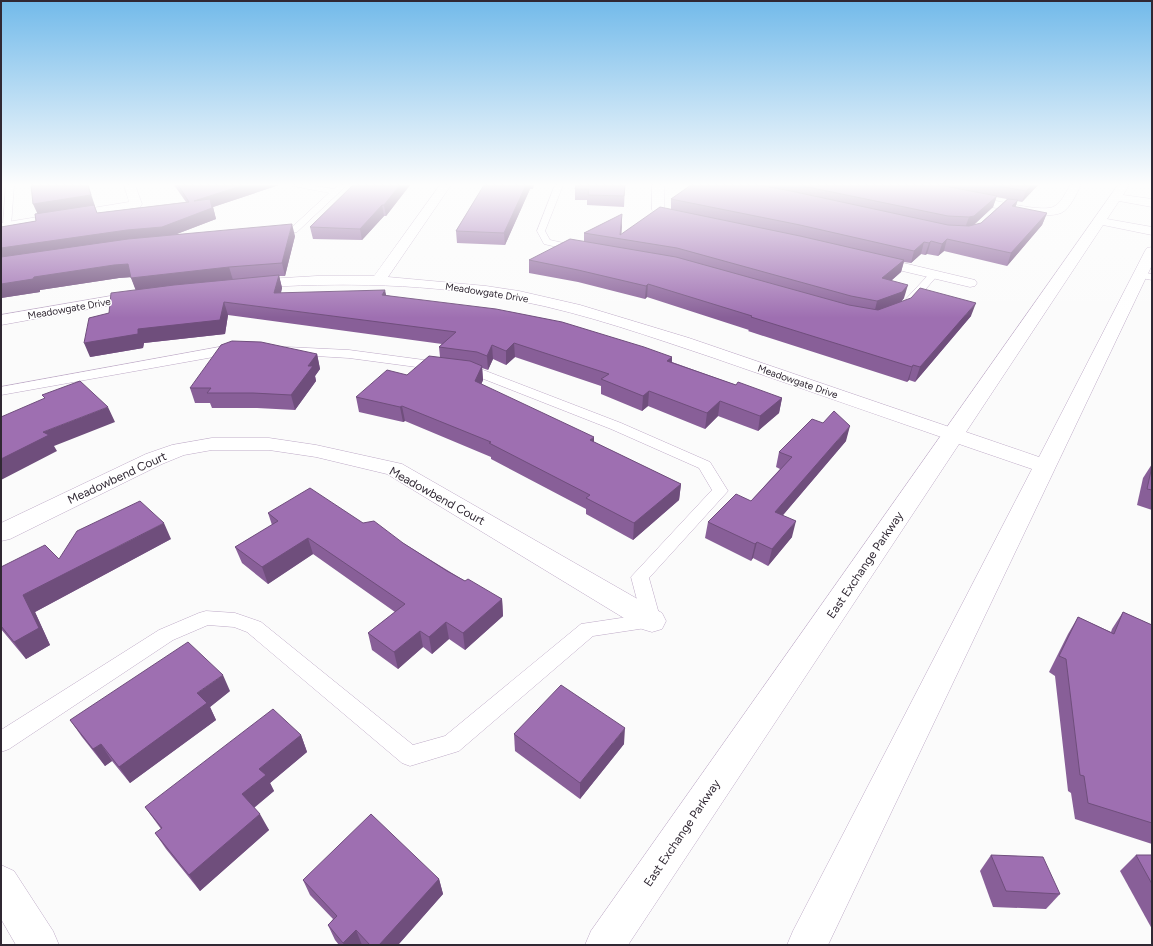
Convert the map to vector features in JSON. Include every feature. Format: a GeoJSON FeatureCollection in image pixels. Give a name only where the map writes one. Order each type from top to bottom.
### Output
{"type":"FeatureCollection","features":[{"type":"Feature","properties":{"kind":"street"},"geometry":{"type":"LineString","coordinates":[[378,281],[415,229]]}},
{"type":"Feature","properties":{"kind":"street","name":"East Exchange Parkway"},"geometry":{"type":"LineString","coordinates":[[606,945],[1094,229]]}},
{"type":"Feature","properties":{"kind":"street"},"geometry":{"type":"LineString","coordinates":[[807,945],[1045,466],[1146,276],[1152,253]]}},
{"type":"Feature","properties":{"kind":"street"},"geometry":{"type":"LineString","coordinates":[[860,257],[970,283]]}},
{"type":"Feature","properties":{"kind":"street","name":"Meadowgate Drive"},"geometry":{"type":"LineString","coordinates":[[238,285],[320,280],[378,281],[473,289],[520,296],[566,307],[666,336],[1045,466]]}},
{"type":"Feature","properties":{"kind":"street","name":"Meadowgate Drive"},"geometry":{"type":"LineString","coordinates":[[1,320],[156,294]]}},
{"type":"Feature","properties":{"kind":"street","name":"Meadowbend Court"},"geometry":{"type":"LineString","coordinates":[[1,533],[154,459],[179,449],[212,444],[276,445],[346,457],[394,469],[652,621]]}},
{"type":"Feature","properties":{"kind":"street"},"geometry":{"type":"LineString","coordinates":[[1,884],[39,945]]}},
{"type":"Feature","properties":{"kind":"lane"},"geometry":{"type":"LineString","coordinates":[[265,234],[295,229]]}},
{"type":"Feature","properties":{"kind":"lane"},"geometry":{"type":"LineString","coordinates":[[542,229],[541,231],[548,242],[587,250]]}},
{"type":"Feature","properties":{"kind":"lane"},"geometry":{"type":"LineString","coordinates":[[903,308],[934,274]]}},
{"type":"Feature","properties":{"kind":"lane"},"geometry":{"type":"LineString","coordinates":[[1,391],[230,349],[246,350]]}},
{"type":"Feature","properties":{"kind":"lane"},"geometry":{"type":"LineString","coordinates":[[1,742],[166,635],[206,618],[235,620],[254,627],[410,756],[451,744],[588,629],[652,621],[640,577],[720,491],[705,465],[616,426],[474,371],[349,354],[270,351]]}},
{"type":"Feature","properties":{"kind":"building"},"geometry":{"type":"Polygon","coordinates":[[[1,229],[137,229],[127,230],[1,248],[1,229]]]}},
{"type":"Feature","properties":{"kind":"building"},"geometry":{"type":"Polygon","coordinates":[[[236,229],[291,229],[282,263],[229,267],[131,278],[128,264],[114,265],[34,277],[33,279],[1,284],[1,257],[128,239],[236,229]]]}},
{"type":"Feature","properties":{"kind":"building"},"geometry":{"type":"Polygon","coordinates":[[[457,229],[506,229],[504,233],[456,231],[457,229]]]}},
{"type":"Feature","properties":{"kind":"building"},"geometry":{"type":"Polygon","coordinates":[[[592,229],[621,229],[620,235],[628,229],[767,229],[904,260],[882,278],[908,285],[902,292],[877,301],[851,296],[677,248],[584,233],[592,229]]]}},
{"type":"Feature","properties":{"kind":"building"},"geometry":{"type":"Polygon","coordinates":[[[818,229],[1032,229],[1011,253],[947,239],[942,244],[931,241],[929,243],[924,242],[914,251],[818,229]]]}},
{"type":"Feature","properties":{"kind":"building"},"geometry":{"type":"Polygon","coordinates":[[[570,239],[676,257],[849,305],[878,310],[911,298],[920,288],[976,303],[920,367],[913,365],[912,367],[648,284],[646,286],[529,260],[570,239]]]}},
{"type":"Feature","properties":{"kind":"building"},"geometry":{"type":"Polygon","coordinates":[[[279,275],[274,293],[385,290],[382,295],[496,309],[562,322],[644,347],[672,357],[667,361],[736,385],[738,382],[782,398],[760,416],[720,401],[707,413],[649,391],[643,396],[601,379],[609,374],[514,343],[506,351],[492,345],[487,356],[477,352],[439,347],[456,332],[224,302],[220,320],[138,329],[138,334],[84,343],[89,318],[109,313],[111,293],[174,285],[279,275]]]}},
{"type":"Feature","properties":{"kind":"building"},"geometry":{"type":"Polygon","coordinates":[[[232,341],[261,342],[317,354],[308,366],[313,366],[291,395],[207,393],[211,388],[190,388],[221,345],[232,341]]]}},
{"type":"Feature","properties":{"kind":"building"},"geometry":{"type":"Polygon","coordinates":[[[429,356],[470,361],[482,366],[475,381],[594,437],[590,440],[681,484],[634,523],[586,498],[590,495],[489,443],[491,442],[402,406],[400,407],[356,397],[387,370],[407,375],[429,356]]]}},
{"type":"Feature","properties":{"kind":"building"},"geometry":{"type":"Polygon","coordinates":[[[80,381],[108,407],[43,432],[49,435],[1,459],[1,417],[45,398],[42,395],[80,381]]]}},
{"type":"Feature","properties":{"kind":"building"},"geometry":{"type":"Polygon","coordinates":[[[834,411],[850,426],[775,512],[796,521],[772,549],[757,542],[755,544],[708,522],[736,494],[751,501],[792,457],[779,452],[812,419],[823,423],[834,411]]]}},
{"type":"Feature","properties":{"kind":"building"},"geometry":{"type":"Polygon","coordinates":[[[1152,466],[1152,490],[1147,489],[1152,466]]]}},
{"type":"Feature","properties":{"kind":"building"},"geometry":{"type":"Polygon","coordinates":[[[310,488],[363,523],[374,521],[403,543],[447,571],[465,581],[468,579],[502,599],[463,633],[446,622],[429,637],[420,631],[394,652],[368,633],[405,604],[308,538],[262,567],[235,547],[278,521],[268,513],[310,488]]]}},
{"type":"Feature","properties":{"kind":"building"},"geometry":{"type":"Polygon","coordinates":[[[140,501],[164,523],[23,595],[39,628],[14,642],[1,626],[1,567],[45,545],[59,559],[77,531],[140,501]]]}},
{"type":"Feature","properties":{"kind":"building"},"geometry":{"type":"Polygon","coordinates":[[[1123,612],[1152,625],[1152,823],[1088,803],[1084,776],[1080,775],[1066,659],[1059,656],[1078,617],[1114,634],[1123,612]]]}},
{"type":"Feature","properties":{"kind":"building"},"geometry":{"type":"Polygon","coordinates":[[[188,642],[223,675],[197,693],[207,703],[119,767],[101,744],[93,749],[70,720],[188,642]]]}},
{"type":"Feature","properties":{"kind":"building"},"geometry":{"type":"Polygon","coordinates":[[[561,685],[625,728],[580,783],[514,734],[561,685]]]}},
{"type":"Feature","properties":{"kind":"building"},"geometry":{"type":"Polygon","coordinates":[[[273,709],[301,735],[259,769],[266,775],[242,794],[260,814],[189,875],[155,833],[162,828],[145,807],[273,709]]]}},
{"type":"Feature","properties":{"kind":"building"},"geometry":{"type":"Polygon","coordinates":[[[371,814],[439,879],[379,945],[370,945],[356,930],[343,943],[328,925],[337,916],[303,880],[371,814]]]}},
{"type":"Feature","properties":{"kind":"building"},"geometry":{"type":"Polygon","coordinates":[[[991,855],[1043,857],[1060,894],[1006,891],[991,855]]]}},
{"type":"Feature","properties":{"kind":"building"},"geometry":{"type":"Polygon","coordinates":[[[1136,855],[1152,855],[1152,884],[1136,855]]]}}]}
